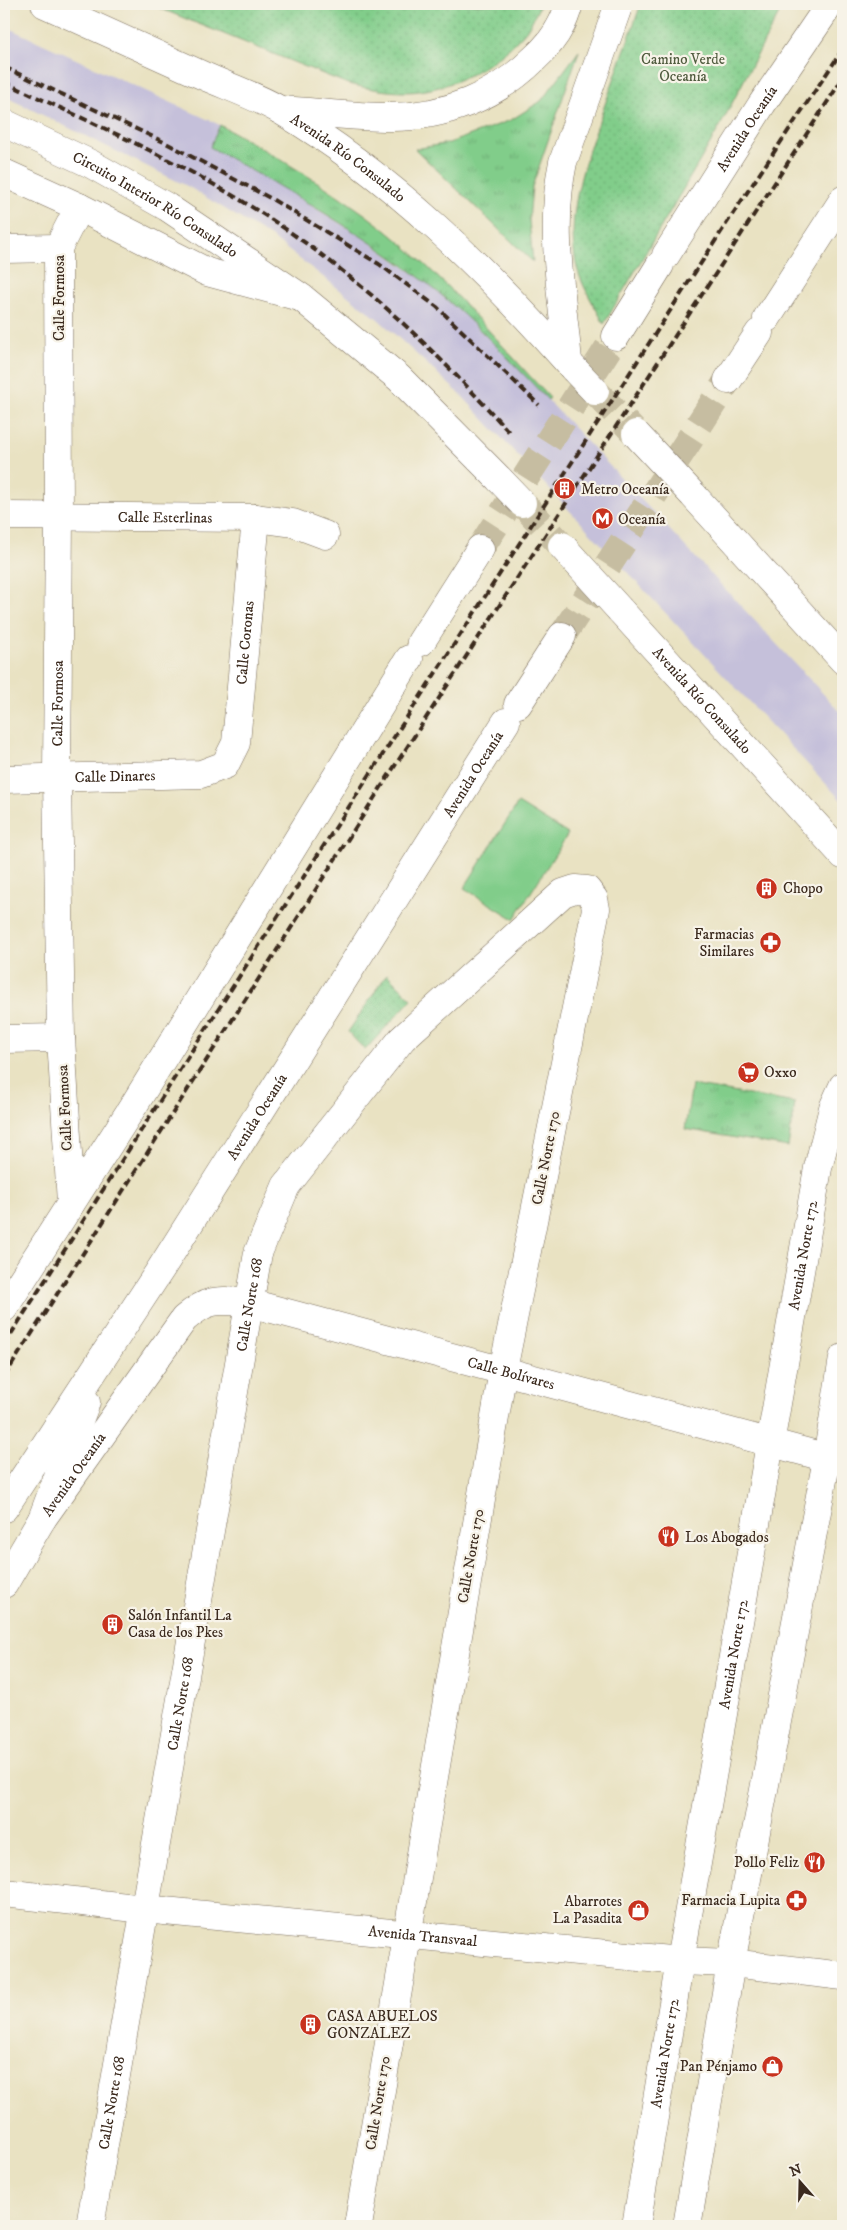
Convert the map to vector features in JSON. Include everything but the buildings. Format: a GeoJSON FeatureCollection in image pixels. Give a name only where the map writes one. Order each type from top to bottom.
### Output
{"type":"FeatureCollection","features":[{"type":"Feature","properties":{"kind":"main road","name":"Avenida Río Consulado"},"geometry":{"type":"LineString","coordinates":[[45,4],[279,110],[385,183],[508,295],[595,391]]}},
{"type":"Feature","properties":{"kind":"main road"},"geometry":{"type":"LineString","coordinates":[[279,110],[391,117],[450,109],[498,88],[522,70],[543,50],[561,26],[570,4]]}},
{"type":"Feature","properties":{"kind":"main road"},"geometry":{"type":"LineString","coordinates":[[571,365],[557,233],[556,205],[558,183],[563,162],[619,4]]}},
{"type":"Feature","properties":{"kind":"main road","name":"Avenida Oceanía"},"geometry":{"type":"LineString","coordinates":[[616,336],[762,104],[826,8]]}},
{"type":"Feature","properties":{"kind":"main road","name":"Circuito Interior Río Consulado"},"geometry":{"type":"LineString","coordinates":[[4,123],[91,164],[167,207],[302,298]]}},
{"type":"Feature","properties":{"kind":"main road"},"geometry":{"type":"LineString","coordinates":[[4,173],[208,272],[302,298],[399,378],[522,503]]}},
{"type":"Feature","properties":{"kind":"main road"},"geometry":{"type":"LineString","coordinates":[[728,380],[843,200]]}},
{"type":"Feature","properties":{"kind":"main road","name":"Calle Formosa"},"geometry":{"type":"LineString","coordinates":[[71,1203],[62,1038],[57,778],[59,515],[58,248],[79,208]]}},
{"type":"Feature","properties":{"kind":"main road"},"geometry":{"type":"LineString","coordinates":[[4,249],[58,248]]}},
{"type":"Feature","properties":{"kind":"main road"},"geometry":{"type":"LineString","coordinates":[[636,434],[843,660]]}},
{"type":"Feature","properties":{"kind":"main road","name":"Calle Esterlinas"},"geometry":{"type":"LineString","coordinates":[[4,516],[256,518],[293,523],[326,535]]}},
{"type":"Feature","properties":{"kind":"main road","name":"Calle Coronas"},"geometry":{"type":"LineString","coordinates":[[225,765],[236,743],[256,518]]}},
{"type":"Feature","properties":{"kind":"main road","name":"Avenida Río Consulado"},"geometry":{"type":"LineString","coordinates":[[562,546],[843,855]]}},
{"type":"Feature","properties":{"kind":"main road"},"geometry":{"type":"LineString","coordinates":[[4,1308],[14,1279],[71,1203],[415,650],[480,549]]}},
{"type":"Feature","properties":{"kind":"main road","name":"Avenida Oceanía"},"geometry":{"type":"LineString","coordinates":[[4,1508],[162,1267],[562,636]]}},
{"type":"Feature","properties":{"kind":"main road","name":"Calle Dinares"},"geometry":{"type":"LineString","coordinates":[[4,778],[201,774],[225,765]]}},
{"type":"Feature","properties":{"kind":"main road","name":"Calle Norte 168"},"geometry":{"type":"LineString","coordinates":[[90,2226],[258,1253],[286,1186],[402,1039],[563,893],[574,889],[587,890]]}},
{"type":"Feature","properties":{"kind":"main road","name":"Calle Norte 170"},"geometry":{"type":"LineString","coordinates":[[358,2226],[503,1370],[596,909],[594,898],[587,890]]}},
{"type":"Feature","properties":{"kind":"main road"},"geometry":{"type":"LineString","coordinates":[[4,1039],[62,1038]]}},
{"type":"Feature","properties":{"kind":"main road","name":"Avenida Norte 172"},"geometry":{"type":"LineString","coordinates":[[636,2226],[680,1961],[818,1168],[824,1137],[843,1086]]}},
{"type":"Feature","properties":{"kind":"main road","name":"Calle Bolívares"},"geometry":{"type":"LineString","coordinates":[[184,1319],[199,1306],[218,1300],[250,1303],[771,1441],[835,1461]]}},
{"type":"Feature","properties":{"kind":"main road","name":"Avenida Oceanía"},"geometry":{"type":"LineString","coordinates":[[4,1584],[42,1519],[184,1319]]}},
{"type":"Feature","properties":{"kind":"main road"},"geometry":{"type":"LineString","coordinates":[[42,1519],[103,1356]]}},
{"type":"Feature","properties":{"kind":"main road"},"geometry":{"type":"LineString","coordinates":[[687,2226],[731,1962],[835,1461],[843,1358]]}},
{"type":"Feature","properties":{"kind":"main road","name":"Avenida Transvaal"},"geometry":{"type":"LineString","coordinates":[[4,1893],[144,1909],[680,1961],[731,1962],[843,1976]]}},
{"type":"Feature","properties":{"kind":"shaded area"},"geometry":{"type":"Polygon","coordinates":[[[4,26],[220,125],[210,147],[263,176],[365,239],[428,284],[464,315],[518,368],[843,715],[843,802],[462,396],[378,319],[271,237],[189,187],[4,96],[4,26]]]}},
{"type":"Feature","properties":{"kind":"green space"},"geometry":{"type":"Polygon","coordinates":[[[541,4],[526,31],[515,43],[487,65],[472,74],[439,87],[405,92],[384,91],[348,84],[154,6],[541,4]]]}},
{"type":"Feature","properties":{"kind":"green space","name":"Camino Verde Oceanía"},"geometry":{"type":"Polygon","coordinates":[[[641,4],[784,4],[719,128],[604,324],[583,284],[577,267],[573,238],[576,200],[585,162],[641,4]]]}},
{"type":"Feature","properties":{"kind":"green space"},"geometry":{"type":"Polygon","coordinates":[[[579,51],[532,187],[529,220],[533,262],[415,149],[449,143],[511,120],[541,101],[579,51]]]}},
{"type":"Feature","properties":{"kind":"green space"},"geometry":{"type":"Polygon","coordinates":[[[220,125],[304,174],[344,200],[406,247],[449,288],[550,398],[548,400],[460,311],[428,284],[376,246],[322,211],[210,147],[220,125]]]}},
{"type":"Feature","properties":{"kind":"green space"},"geometry":{"type":"Polygon","coordinates":[[[518,803],[568,834],[514,919],[464,888],[518,803]]]}},
{"type":"Feature","properties":{"kind":"green space"},"geometry":{"type":"Polygon","coordinates":[[[387,974],[412,999],[365,1050],[348,1032],[387,974]]]}},
{"type":"Feature","properties":{"kind":"green space"},"geometry":{"type":"Polygon","coordinates":[[[692,1085],[795,1103],[788,1147],[685,1129],[692,1085]]]}},
{"type":"Feature","properties":{"kind":"tunnel"},"geometry":{"type":"LineString","coordinates":[[480,549],[616,336]]}},
{"type":"Feature","properties":{"kind":"tunnel"},"geometry":{"type":"LineString","coordinates":[[562,636],[728,380]]}},
{"type":"Feature","properties":{"kind":"tunnel"},"geometry":{"type":"LineString","coordinates":[[595,391],[636,434]]}},
{"type":"Feature","properties":{"kind":"tunnel"},"geometry":{"type":"LineString","coordinates":[[522,503],[562,546]]}},
{"type":"Feature","properties":{"kind":"railway"},"geometry":{"type":"LineString","coordinates":[[4,1345],[253,955],[734,212],[843,49]]}},
{"type":"Feature","properties":{"kind":"railway"},"geometry":{"type":"LineString","coordinates":[[4,67],[166,143],[270,198],[379,264],[437,307],[539,405]]}},
{"type":"Feature","properties":{"kind":"railway"},"geometry":{"type":"LineString","coordinates":[[4,1377],[387,778],[843,78]]}},
{"type":"Feature","properties":{"kind":"railway"},"geometry":{"type":"LineString","coordinates":[[4,82],[117,134],[191,172],[263,214],[297,237],[355,281],[409,329],[461,380],[510,433]]}},
{"type":"Feature","properties":{"kind":"place","name":"Metro Oceanía"},"geometry":{"type":"Point","coordinates":[565,489]}},
{"type":"Feature","properties":{"kind":"place","name":"Oceanía"},"geometry":{"type":"Point","coordinates":[602,519]}},
{"type":"Feature","properties":{"kind":"place","name":"Chopo"},"geometry":{"type":"Point","coordinates":[767,888]}},
{"type":"Feature","properties":{"kind":"place","name":"Farmacias Similares"},"geometry":{"type":"Point","coordinates":[770,943]}},
{"type":"Feature","properties":{"kind":"place","name":"Oxxo"},"geometry":{"type":"Point","coordinates":[748,1072]}},
{"type":"Feature","properties":{"kind":"place","name":"Los Abogados"},"geometry":{"type":"Point","coordinates":[669,1537]}},
{"type":"Feature","properties":{"kind":"place","name":"Salón Infantil La Casa de los Pkes"},"geometry":{"type":"Point","coordinates":[112,1624]}},
{"type":"Feature","properties":{"kind":"place","name":"Pollo Feliz"},"geometry":{"type":"Point","coordinates":[815,1862]}},
{"type":"Feature","properties":{"kind":"place","name":"Farmacia Lupita"},"geometry":{"type":"Point","coordinates":[796,1900]}},
{"type":"Feature","properties":{"kind":"place","name":"Abarrotes La Pasadita"},"geometry":{"type":"Point","coordinates":[638,1910]}},
{"type":"Feature","properties":{"kind":"place","name":"CASA ABUELOS GONZALEZ"},"geometry":{"type":"Point","coordinates":[311,2025]}},
{"type":"Feature","properties":{"kind":"place","name":"Pan Pénjamo"},"geometry":{"type":"Point","coordinates":[773,2066]}}]}
